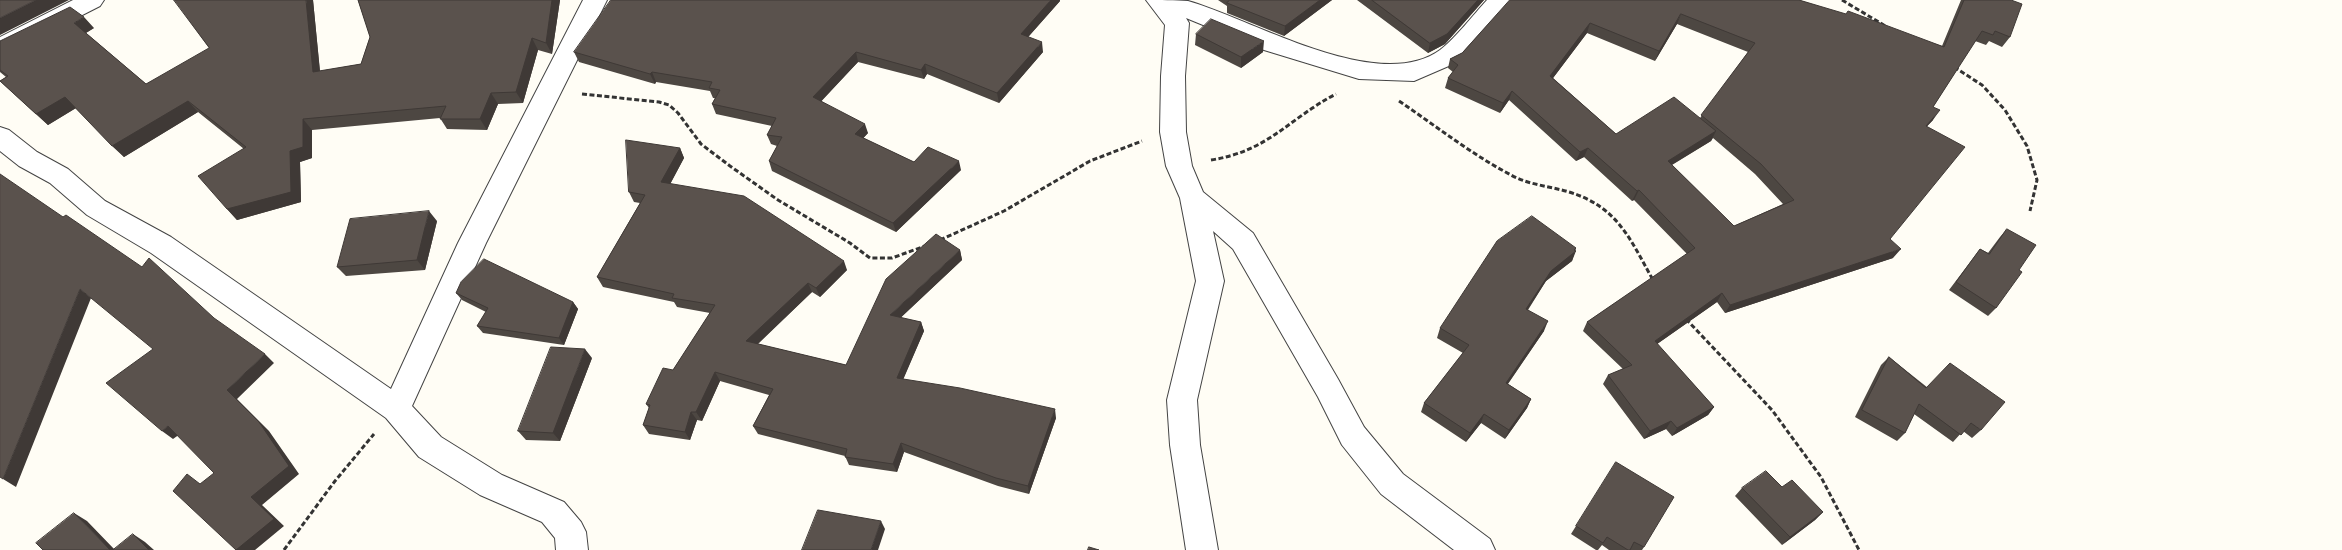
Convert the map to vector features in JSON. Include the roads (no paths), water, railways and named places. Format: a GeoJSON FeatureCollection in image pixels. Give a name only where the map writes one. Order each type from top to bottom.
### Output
{"type":"FeatureCollection","features":[{"type":"Feature","properties":{"kind":"street"},"geometry":{"type":"LineString","coordinates":[[0,48],[92,0]]}},
{"type":"Feature","properties":{"kind":"street"},"geometry":{"type":"LineString","coordinates":[[396,409],[472,243],[596,0]]}},
{"type":"Feature","properties":{"kind":"street"},"geometry":{"type":"LineString","coordinates":[[1158,0],[1177,23],[1172,76],[1173,132],[1179,166],[1193,198],[1210,281],[1182,400],[1185,444],[1202,550]]}},
{"type":"Feature","properties":{"kind":"street"},"geometry":{"type":"LineString","coordinates":[[1164,0],[1272,44],[1359,70],[1382,72],[1414,72],[1448,56],[1501,0]]}},
{"type":"Feature","properties":{"kind":"street"},"geometry":{"type":"LineString","coordinates":[[0,137],[28,159],[59,176],[96,208],[161,245],[396,409],[430,447],[491,485],[553,512],[570,532],[572,550]]}},
{"type":"Feature","properties":{"kind":"street"},"geometry":{"type":"LineString","coordinates":[[1193,198],[1243,241],[1328,388],[1353,436],[1392,484],[1479,550]]}}]}
